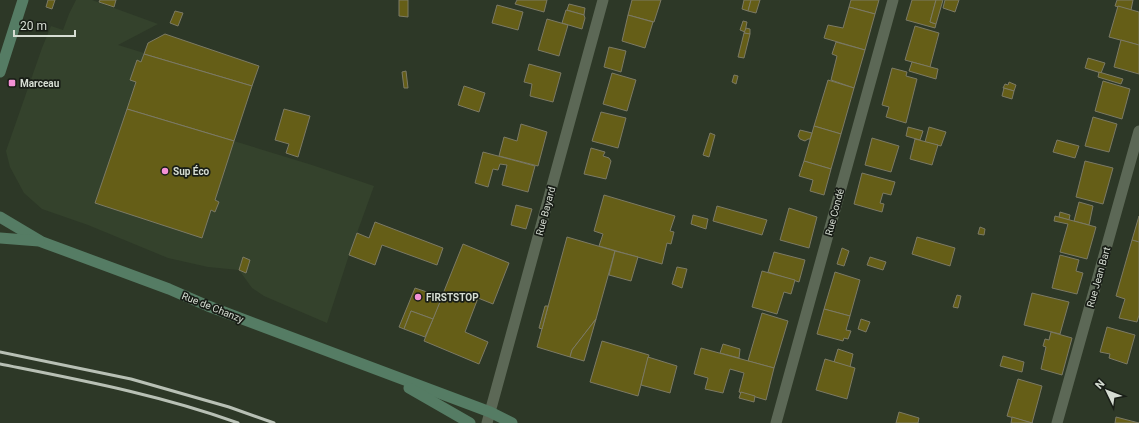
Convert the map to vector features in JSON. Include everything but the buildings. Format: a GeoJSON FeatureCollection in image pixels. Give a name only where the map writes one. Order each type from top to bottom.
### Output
{"type":"FeatureCollection","features":[{"type":"Feature","properties":{"kind":"main road"},"geometry":{"type":"LineString","coordinates":[[0,72],[24,0]]}},
{"type":"Feature","properties":{"kind":"main road","name":"Rue de Chanzy"},"geometry":{"type":"LineString","coordinates":[[0,217],[42,242],[169,289],[208,306],[307,342],[383,372],[489,418],[512,423]]}},
{"type":"Feature","properties":{"kind":"main road","name":"Rue de Chanzy"},"geometry":{"type":"LineString","coordinates":[[0,238],[42,242]]}},
{"type":"Feature","properties":{"kind":"main road","name":"Rue de Chanzy"},"geometry":{"type":"LineString","coordinates":[[383,372],[470,423]]}},
{"type":"Feature","properties":{"kind":"street","name":"Rue Bayard"},"geometry":{"type":"LineString","coordinates":[[489,418],[603,0]]}},
{"type":"Feature","properties":{"kind":"street","name":"Rue Condé"},"geometry":{"type":"LineString","coordinates":[[776,423],[893,0]]}},
{"type":"Feature","properties":{"kind":"street","name":"Rue Jean Bart"},"geometry":{"type":"LineString","coordinates":[[1057,423],[1139,132]]}},
{"type":"Feature","properties":{"kind":"shaded area"},"geometry":{"type":"Polygon","coordinates":[[[76,0],[92,0],[158,24],[118,45],[144,53],[148,43],[165,34],[259,66],[234,141],[374,186],[349,255],[327,323],[264,296],[252,288],[239,270],[208,267],[168,258],[88,225],[42,209],[24,193],[10,167],[6,151],[51,26],[63,30],[76,0]]]}},
{"type":"Feature","properties":{"kind":"railway"},"geometry":{"type":"LineString","coordinates":[[0,352],[131,379],[229,407],[274,423]]}},
{"type":"Feature","properties":{"kind":"railway"},"geometry":{"type":"LineString","coordinates":[[0,364],[150,396],[238,423]]}},
{"type":"Feature","properties":{"kind":"place","name":"Marceau"},"geometry":{"type":"Point","coordinates":[12,83]}},
{"type":"Feature","properties":{"kind":"place","name":"Sup Éco"},"geometry":{"type":"Point","coordinates":[165,171]}},
{"type":"Feature","properties":{"kind":"place","name":"FIRSTSTOP"},"geometry":{"type":"Point","coordinates":[418,297]}}]}
